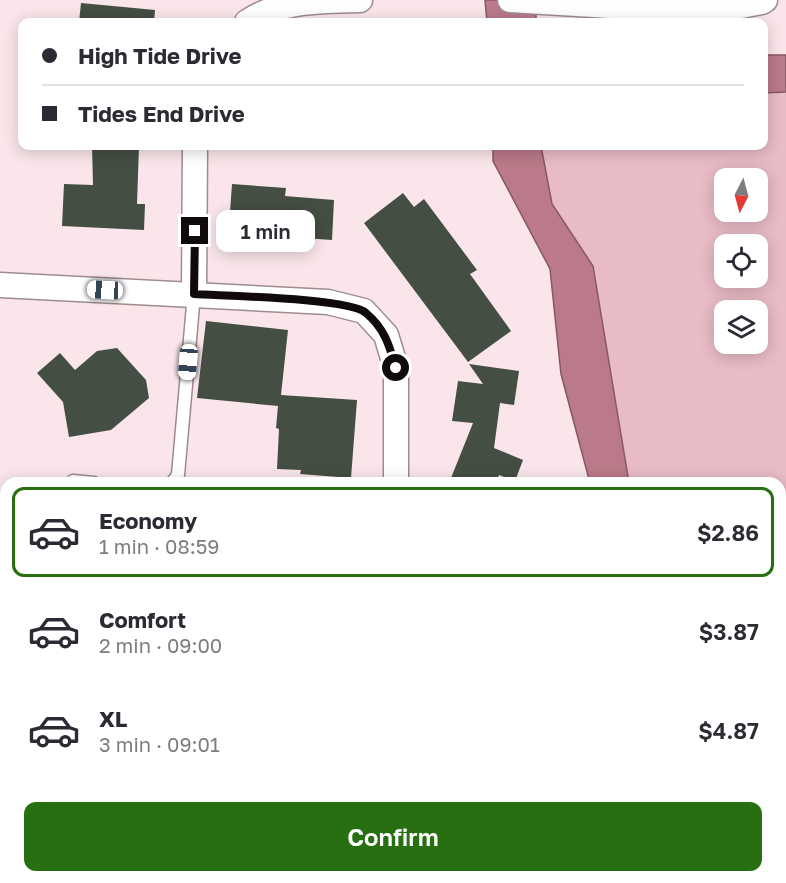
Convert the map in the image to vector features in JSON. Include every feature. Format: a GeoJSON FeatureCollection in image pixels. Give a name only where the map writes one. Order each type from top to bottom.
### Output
{"type":"FeatureCollection","features":[{"type":"Feature","properties":{"kind":"street"},"geometry":{"type":"LineString","coordinates":[[257,18],[277,9],[318,0],[360,0]]}},
{"type":"Feature","properties":{"kind":"street"},"geometry":{"type":"LineString","coordinates":[[510,0],[710,12],[762,3],[765,0]]}},
{"type":"Feature","properties":{"kind":"street"},"geometry":{"type":"LineString","coordinates":[[194,294],[195,150]]}},
{"type":"Feature","properties":{"kind":"street"},"geometry":{"type":"LineString","coordinates":[[0,285],[328,302],[364,311],[386,335],[396,368],[396,477]]}},
{"type":"Feature","properties":{"kind":"lane"},"geometry":{"type":"LineString","coordinates":[[176,477],[194,294]]}},
{"type":"Feature","properties":{"kind":"shaded area"},"geometry":{"type":"Polygon","coordinates":[[[485,0],[536,0],[536,18],[487,18],[485,0]]]}},
{"type":"Feature","properties":{"kind":"shaded area"},"geometry":{"type":"Polygon","coordinates":[[[768,55],[786,55],[786,92],[768,93],[768,55]]]}},
{"type":"Feature","properties":{"kind":"shaded area"},"geometry":{"type":"Polygon","coordinates":[[[786,92],[786,477],[628,477],[593,267],[551,204],[542,150],[768,150],[768,93],[786,92]]]}},
{"type":"Feature","properties":{"kind":"shaded area"},"geometry":{"type":"Polygon","coordinates":[[[493,150],[542,150],[552,204],[593,266],[628,477],[588,477],[561,374],[550,269],[493,161],[493,150]]]}},
{"type":"Feature","properties":{"kind":"building"},"geometry":{"type":"Polygon","coordinates":[[[81,3],[155,10],[154,18],[79,18],[81,3]]]}},
{"type":"Feature","properties":{"kind":"building"},"geometry":{"type":"Polygon","coordinates":[[[92,150],[139,150],[137,204],[145,204],[144,230],[62,226],[64,184],[93,185],[92,150]]]}},
{"type":"Feature","properties":{"kind":"building"},"geometry":{"type":"Polygon","coordinates":[[[232,184],[286,188],[285,196],[334,200],[332,240],[303,238],[303,231],[229,226],[232,184]]]}},
{"type":"Feature","properties":{"kind":"building"},"geometry":{"type":"Polygon","coordinates":[[[403,193],[414,207],[424,199],[477,270],[470,274],[511,331],[468,362],[364,223],[403,193]]]}},
{"type":"Feature","properties":{"kind":"building"},"geometry":{"type":"Polygon","coordinates":[[[206,321],[288,330],[281,395],[357,400],[351,477],[300,474],[301,470],[277,469],[278,406],[197,398],[206,321]]]}},
{"type":"Feature","properties":{"kind":"building"},"geometry":{"type":"Polygon","coordinates":[[[117,348],[146,380],[149,398],[111,430],[69,437],[63,402],[37,373],[60,353],[75,370],[97,351],[117,348]]]}},
{"type":"Feature","properties":{"kind":"building"},"geometry":{"type":"Polygon","coordinates":[[[469,364],[519,371],[514,405],[500,403],[494,448],[523,460],[517,477],[499,475],[498,477],[451,477],[473,423],[452,421],[458,381],[483,384],[469,364]]]}},
{"type":"Feature","properties":{"kind":"route"},"geometry":{"type":"LineString","coordinates":[[195,231],[194,294],[328,302],[364,311],[386,335],[396,368]]}}]}
